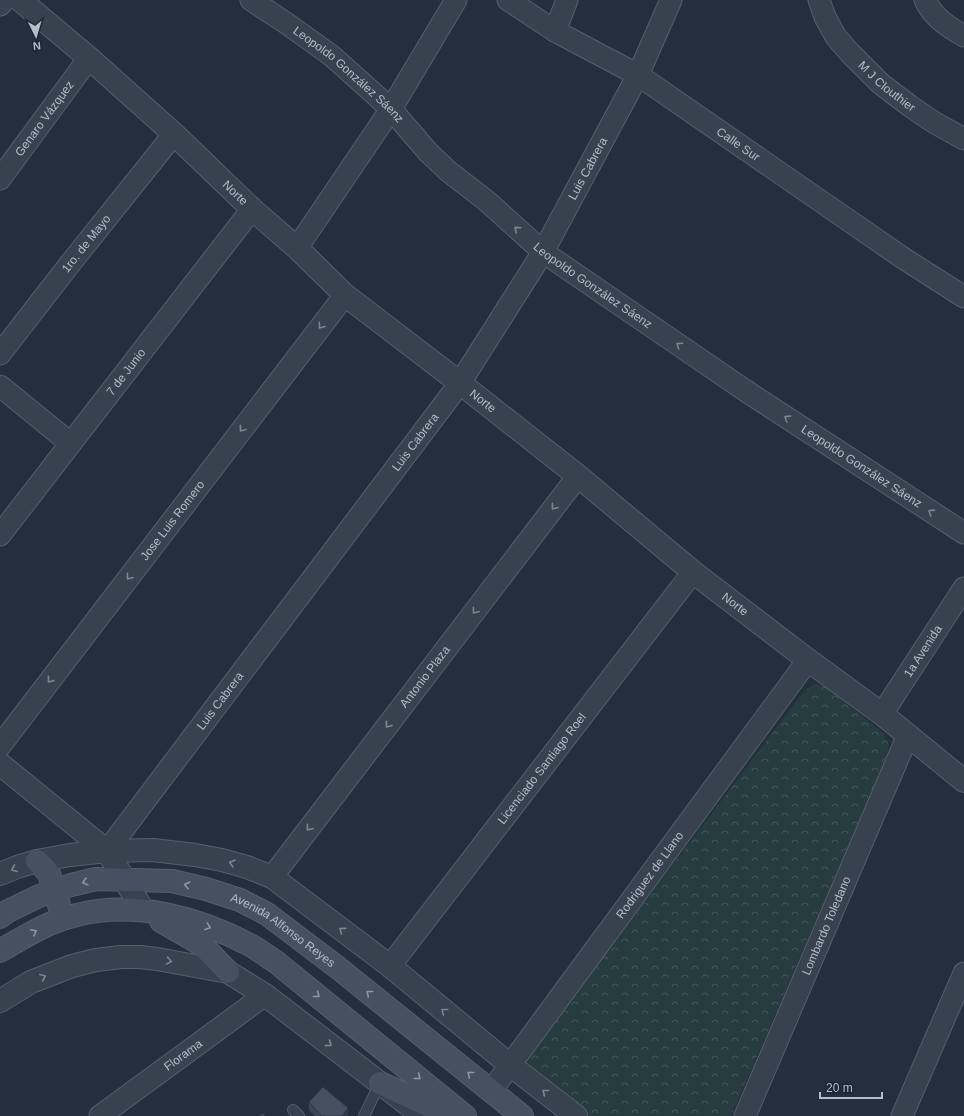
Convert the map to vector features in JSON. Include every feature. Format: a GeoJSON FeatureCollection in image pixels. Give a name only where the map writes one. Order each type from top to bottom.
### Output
{"type":"FeatureCollection","features":[{"type":"Feature","properties":{"kind":"main road"},"geometry":{"type":"LineString","coordinates":[[37,861],[46,870],[51,881],[63,920]]}},
{"type":"Feature","properties":{"kind":"main road","name":"Avenida Alfonso Reyes"},"geometry":{"type":"LineString","coordinates":[[0,917],[8,911],[39,896],[96,879],[172,881],[206,889],[240,900],[266,914],[337,967],[522,1116]]}},
{"type":"Feature","properties":{"kind":"main road"},"geometry":{"type":"LineString","coordinates":[[143,910],[204,947],[228,972]]}},
{"type":"Feature","properties":{"kind":"main road"},"geometry":{"type":"LineString","coordinates":[[0,951],[49,924],[76,915],[102,911],[143,910],[181,918],[203,925],[228,934],[251,946],[276,962],[465,1116]]}},
{"type":"Feature","properties":{"kind":"main road"},"geometry":{"type":"LineString","coordinates":[[380,1083],[451,1116]]}},
{"type":"Feature","properties":{"kind":"street"},"geometry":{"type":"LineString","coordinates":[[0,5],[4,0]]}},
{"type":"Feature","properties":{"kind":"street","name":"Norte"},"geometry":{"type":"LineString","coordinates":[[20,0],[89,58],[174,134],[252,209],[297,248],[345,295],[578,476],[693,572],[808,660],[882,714],[964,781]]}},
{"type":"Feature","properties":{"kind":"street","name":"Leopoldo González Sáenz"},"geometry":{"type":"LineString","coordinates":[[251,0],[332,56],[392,109],[428,152],[448,171],[488,202],[543,252],[746,391],[964,533]]}},
{"type":"Feature","properties":{"kind":"street"},"geometry":{"type":"LineString","coordinates":[[297,248],[392,109],[456,0]]}},
{"type":"Feature","properties":{"kind":"street","name":"Calle Sur"},"geometry":{"type":"LineString","coordinates":[[508,0],[555,31],[638,75],[897,254],[964,297]]}},
{"type":"Feature","properties":{"kind":"street"},"geometry":{"type":"LineString","coordinates":[[555,31],[567,0]]}},
{"type":"Feature","properties":{"kind":"street","name":"Luis Cabrera"},"geometry":{"type":"LineString","coordinates":[[106,851],[460,383],[543,252],[638,75],[671,0]]}},
{"type":"Feature","properties":{"kind":"street"},"geometry":{"type":"LineString","coordinates":[[925,0],[937,17],[953,30],[964,36]]}},
{"type":"Feature","properties":{"kind":"street","name":"M J Clouthier"},"geometry":{"type":"LineString","coordinates":[[822,8],[836,37],[881,84],[935,123],[964,139]]}},
{"type":"Feature","properties":{"kind":"street","name":"Genaro Vázquez"},"geometry":{"type":"LineString","coordinates":[[0,179],[89,58]]}},
{"type":"Feature","properties":{"kind":"street","name":"1ro. de Mayo"},"geometry":{"type":"LineString","coordinates":[[0,354],[174,134]]}},
{"type":"Feature","properties":{"kind":"street","name":"7 de Junio"},"geometry":{"type":"LineString","coordinates":[[0,535],[252,209]]}},
{"type":"Feature","properties":{"kind":"street","name":"Jose Luis Romero"},"geometry":{"type":"LineString","coordinates":[[0,746],[345,295]]}},
{"type":"Feature","properties":{"kind":"street"},"geometry":{"type":"LineString","coordinates":[[0,386],[70,443]]}},
{"type":"Feature","properties":{"kind":"street","name":"Antonio Plaza"},"geometry":{"type":"LineString","coordinates":[[272,877],[578,476]]}},
{"type":"Feature","properties":{"kind":"street","name":"Licenciado Santiago Roel"},"geometry":{"type":"LineString","coordinates":[[390,966],[693,572]]}},
{"type":"Feature","properties":{"kind":"street","name":"1a Avenida"},"geometry":{"type":"LineString","coordinates":[[882,714],[964,588]]}},
{"type":"Feature","properties":{"kind":"street","name":"Rodriguez de Llano"},"geometry":{"type":"LineString","coordinates":[[491,1090],[808,660]]}},
{"type":"Feature","properties":{"kind":"street","name":"Lombardo Toledano"},"geometry":{"type":"LineString","coordinates":[[744,1116],[908,735]]}},
{"type":"Feature","properties":{"kind":"street"},"geometry":{"type":"LineString","coordinates":[[0,764],[106,851],[143,910]]}},
{"type":"Feature","properties":{"kind":"street"},"geometry":{"type":"LineString","coordinates":[[0,874],[37,861],[70,855],[106,851],[153,850],[222,860],[248,867],[272,877],[390,966],[510,1065],[576,1116]]}},
{"type":"Feature","properties":{"kind":"street"},"geometry":{"type":"LineString","coordinates":[[0,1002],[31,982],[72,966],[96,960],[121,957],[158,958],[228,972],[265,995],[423,1116]]}},
{"type":"Feature","properties":{"kind":"street"},"geometry":{"type":"LineString","coordinates":[[902,1116],[964,973]]}},
{"type":"Feature","properties":{"kind":"street","name":"Florama"},"geometry":{"type":"LineString","coordinates":[[100,1116],[265,995]]}},
{"type":"Feature","properties":{"kind":"lane"},"geometry":{"type":"LineString","coordinates":[[364,1116],[380,1083]]}},
{"type":"Feature","properties":{"kind":"green space"},"geometry":{"type":"Polygon","coordinates":[[[815,684],[826,687],[883,733],[889,745],[887,756],[731,1116],[582,1116],[525,1070],[531,1052],[805,690],[815,684]]]}},
{"type":"Feature","properties":{"kind":"building"},"geometry":{"type":"Polygon","coordinates":[[[323,1087],[348,1108],[342,1116],[322,1116],[309,1102],[323,1087]]]}}]}
